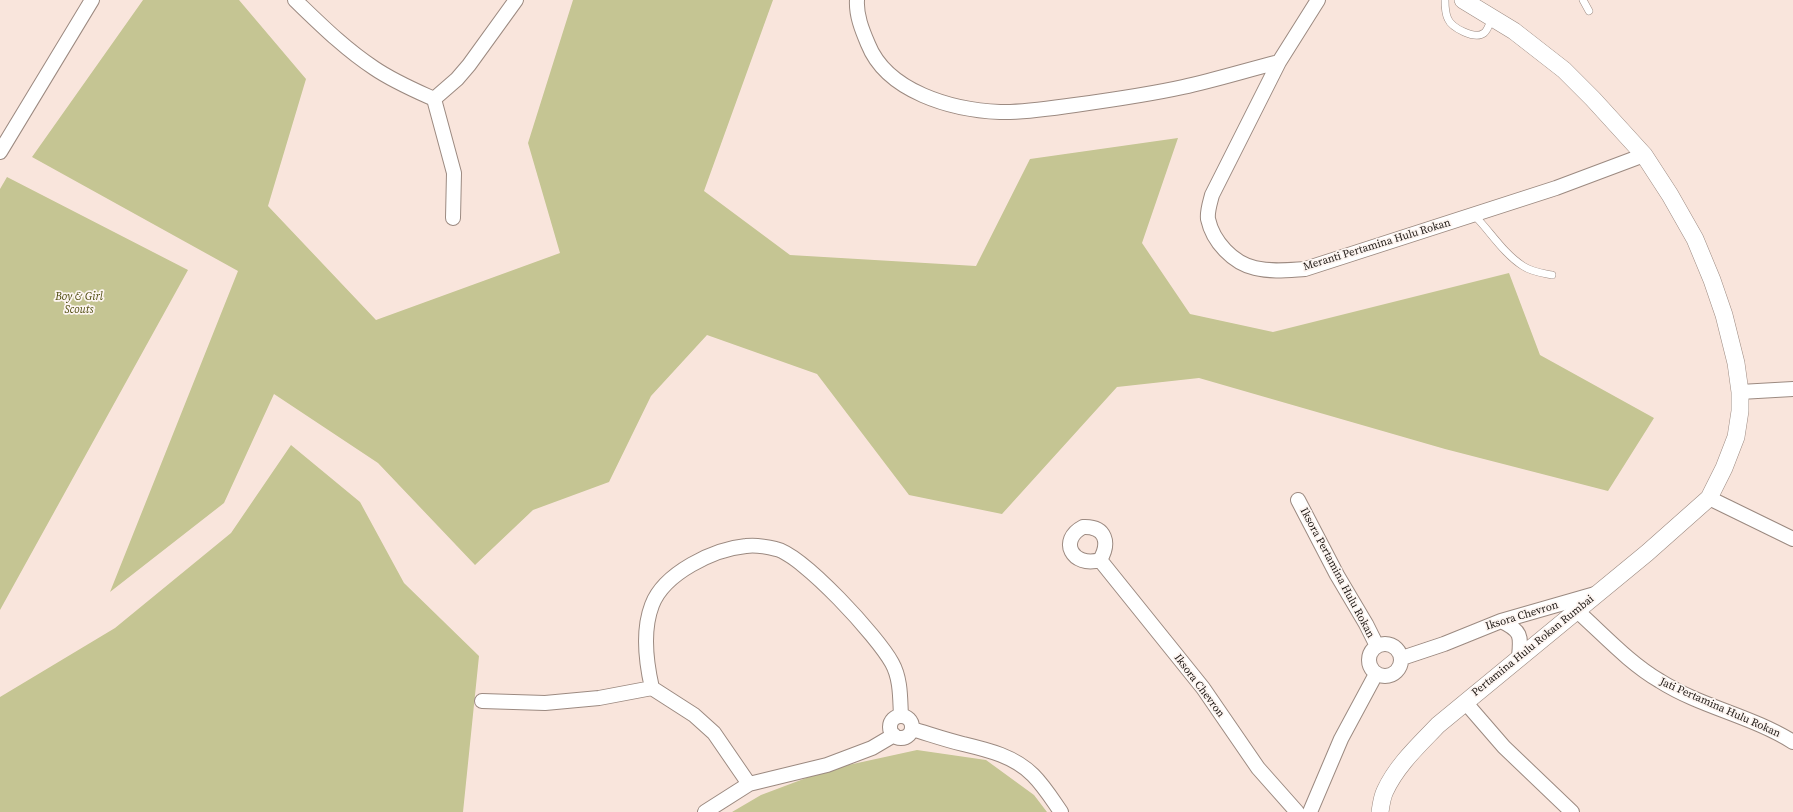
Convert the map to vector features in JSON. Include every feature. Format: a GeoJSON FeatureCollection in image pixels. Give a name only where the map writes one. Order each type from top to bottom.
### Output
{"type":"FeatureCollection","features":[{"type":"Feature","properties":{"kind":"street"},"geometry":{"type":"LineString","coordinates":[[0,152],[92,0]]}},
{"type":"Feature","properties":{"kind":"street"},"geometry":{"type":"LineString","coordinates":[[294,0],[329,32],[374,68],[407,87],[434,99]]}},
{"type":"Feature","properties":{"kind":"street"},"geometry":{"type":"LineString","coordinates":[[434,99],[457,79],[469,65],[516,0]]}},
{"type":"Feature","properties":{"kind":"street"},"geometry":{"type":"LineString","coordinates":[[857,0],[862,29],[871,52],[881,67],[900,83],[919,94],[972,109],[1001,112],[1124,98],[1184,87],[1279,62]]}},
{"type":"Feature","properties":{"kind":"street","name":"Meranti Pertamina Hulu Rokan"},"geometry":{"type":"LineString","coordinates":[[1318,0],[1279,62],[1212,195],[1209,206],[1208,220],[1213,232],[1224,249],[1244,264],[1256,268],[1280,270],[1304,269],[1556,188],[1644,156]]}},
{"type":"Feature","properties":{"kind":"street","name":"Pertamina Hulu Rokan Rumbai"},"geometry":{"type":"LineString","coordinates":[[1380,812],[1385,792],[1395,774],[1438,725],[1597,594],[1709,498],[1724,468],[1736,437],[1739,423],[1740,392],[1736,363],[1724,315],[1695,239],[1670,195],[1644,156],[1593,99],[1564,70],[1535,46],[1463,0]]}},
{"type":"Feature","properties":{"kind":"street"},"geometry":{"type":"LineString","coordinates":[[434,99],[454,173],[453,218]]}},
{"type":"Feature","properties":{"kind":"street"},"geometry":{"type":"LineString","coordinates":[[1740,392],[1793,389]]}},
{"type":"Feature","properties":{"kind":"street"},"geometry":{"type":"LineString","coordinates":[[1709,498],[1793,539]]}},
{"type":"Feature","properties":{"kind":"street","name":"Iksora Pertamina Hulu Rokan"},"geometry":{"type":"LineString","coordinates":[[1298,500],[1337,575],[1366,624],[1377,646]]}},
{"type":"Feature","properties":{"kind":"street"},"geometry":{"type":"LineString","coordinates":[[652,688],[647,664],[647,620],[652,603],[660,589],[680,571],[712,555],[746,546],[777,549],[797,561],[821,582],[861,622],[892,663],[900,691],[901,716]]}},
{"type":"Feature","properties":{"kind":"street","name":"Iksora Chevron"},"geometry":{"type":"LineString","coordinates":[[1100,560],[1203,688],[1258,768],[1297,812]]}},
{"type":"Feature","properties":{"kind":"street","name":"Iksora Chevron"},"geometry":{"type":"LineString","coordinates":[[1402,658],[1444,644],[1501,621],[1597,594]]}},
{"type":"Feature","properties":{"kind":"street","name":"Jati Pertamina Hulu Rokan"},"geometry":{"type":"LineString","coordinates":[[1576,610],[1627,657],[1660,682],[1770,729],[1793,742]]}},
{"type":"Feature","properties":{"kind":"street"},"geometry":{"type":"LineString","coordinates":[[1501,621],[1513,627],[1520,636],[1519,657]]}},
{"type":"Feature","properties":{"kind":"street"},"geometry":{"type":"LineString","coordinates":[[1389,644],[1395,647],[1402,658],[1401,666],[1397,672],[1391,676],[1383,677],[1376,674],[1371,668],[1369,660],[1371,652],[1377,646],[1389,644]]}},
{"type":"Feature","properties":{"kind":"street"},"geometry":{"type":"LineString","coordinates":[[1310,812],[1341,739],[1376,674]]}},
{"type":"Feature","properties":{"kind":"street"},"geometry":{"type":"LineString","coordinates":[[482,701],[545,703],[599,698],[652,688],[694,715],[714,733],[749,784]]}},
{"type":"Feature","properties":{"kind":"street"},"geometry":{"type":"LineString","coordinates":[[1466,702],[1504,746],[1572,812]]}},
{"type":"Feature","properties":{"kind":"street"},"geometry":{"type":"LineString","coordinates":[[901,716],[910,720],[912,730],[908,736],[904,738],[894,735],[890,728],[891,723],[896,717],[901,716]]}},
{"type":"Feature","properties":{"kind":"street"},"geometry":{"type":"LineString","coordinates":[[912,730],[993,751],[1018,763],[1037,780],[1061,812]]}},
{"type":"Feature","properties":{"kind":"street"},"geometry":{"type":"LineString","coordinates":[[705,812],[749,784],[827,765],[872,748],[894,735]]}},
{"type":"Feature","properties":{"kind":"lane"},"geometry":{"type":"LineString","coordinates":[[1445,0],[1448,20],[1453,26],[1466,33],[1480,34],[1484,32],[1492,18]]}},
{"type":"Feature","properties":{"kind":"lane"},"geometry":{"type":"LineString","coordinates":[[1583,0],[1588,10]]}},
{"type":"Feature","properties":{"kind":"lane"},"geometry":{"type":"LineString","coordinates":[[1474,215],[1504,249],[1523,266],[1536,272],[1552,275]]}},
{"type":"Feature","properties":{"kind":"green space"},"geometry":{"type":"Polygon","coordinates":[[[143,0],[239,0],[306,79],[268,206],[376,320],[560,253],[528,143],[573,0],[773,0],[704,191],[790,255],[976,266],[1030,159],[1178,138],[1142,243],[1190,314],[1273,332],[1509,273],[1540,355],[1654,418],[1608,491],[1445,449],[1199,378],[1117,387],[1002,514],[909,495],[817,374],[707,335],[651,396],[609,482],[533,510],[475,565],[378,463],[274,394],[224,503],[110,592],[238,271],[32,157],[143,0]]]}},
{"type":"Feature","properties":{"kind":"green space","name":"Boy & Girl Scouts"},"geometry":{"type":"Polygon","coordinates":[[[7,177],[188,270],[0,610],[0,189],[7,177]]]}},
{"type":"Feature","properties":{"kind":"green space"},"geometry":{"type":"Polygon","coordinates":[[[291,445],[360,502],[404,583],[479,656],[463,812],[0,812],[0,697],[115,628],[231,533],[291,445]]]}},
{"type":"Feature","properties":{"kind":"green space"},"geometry":{"type":"Polygon","coordinates":[[[917,750],[986,760],[1034,795],[1047,812],[732,812],[761,795],[830,769],[917,750]]]}}]}
